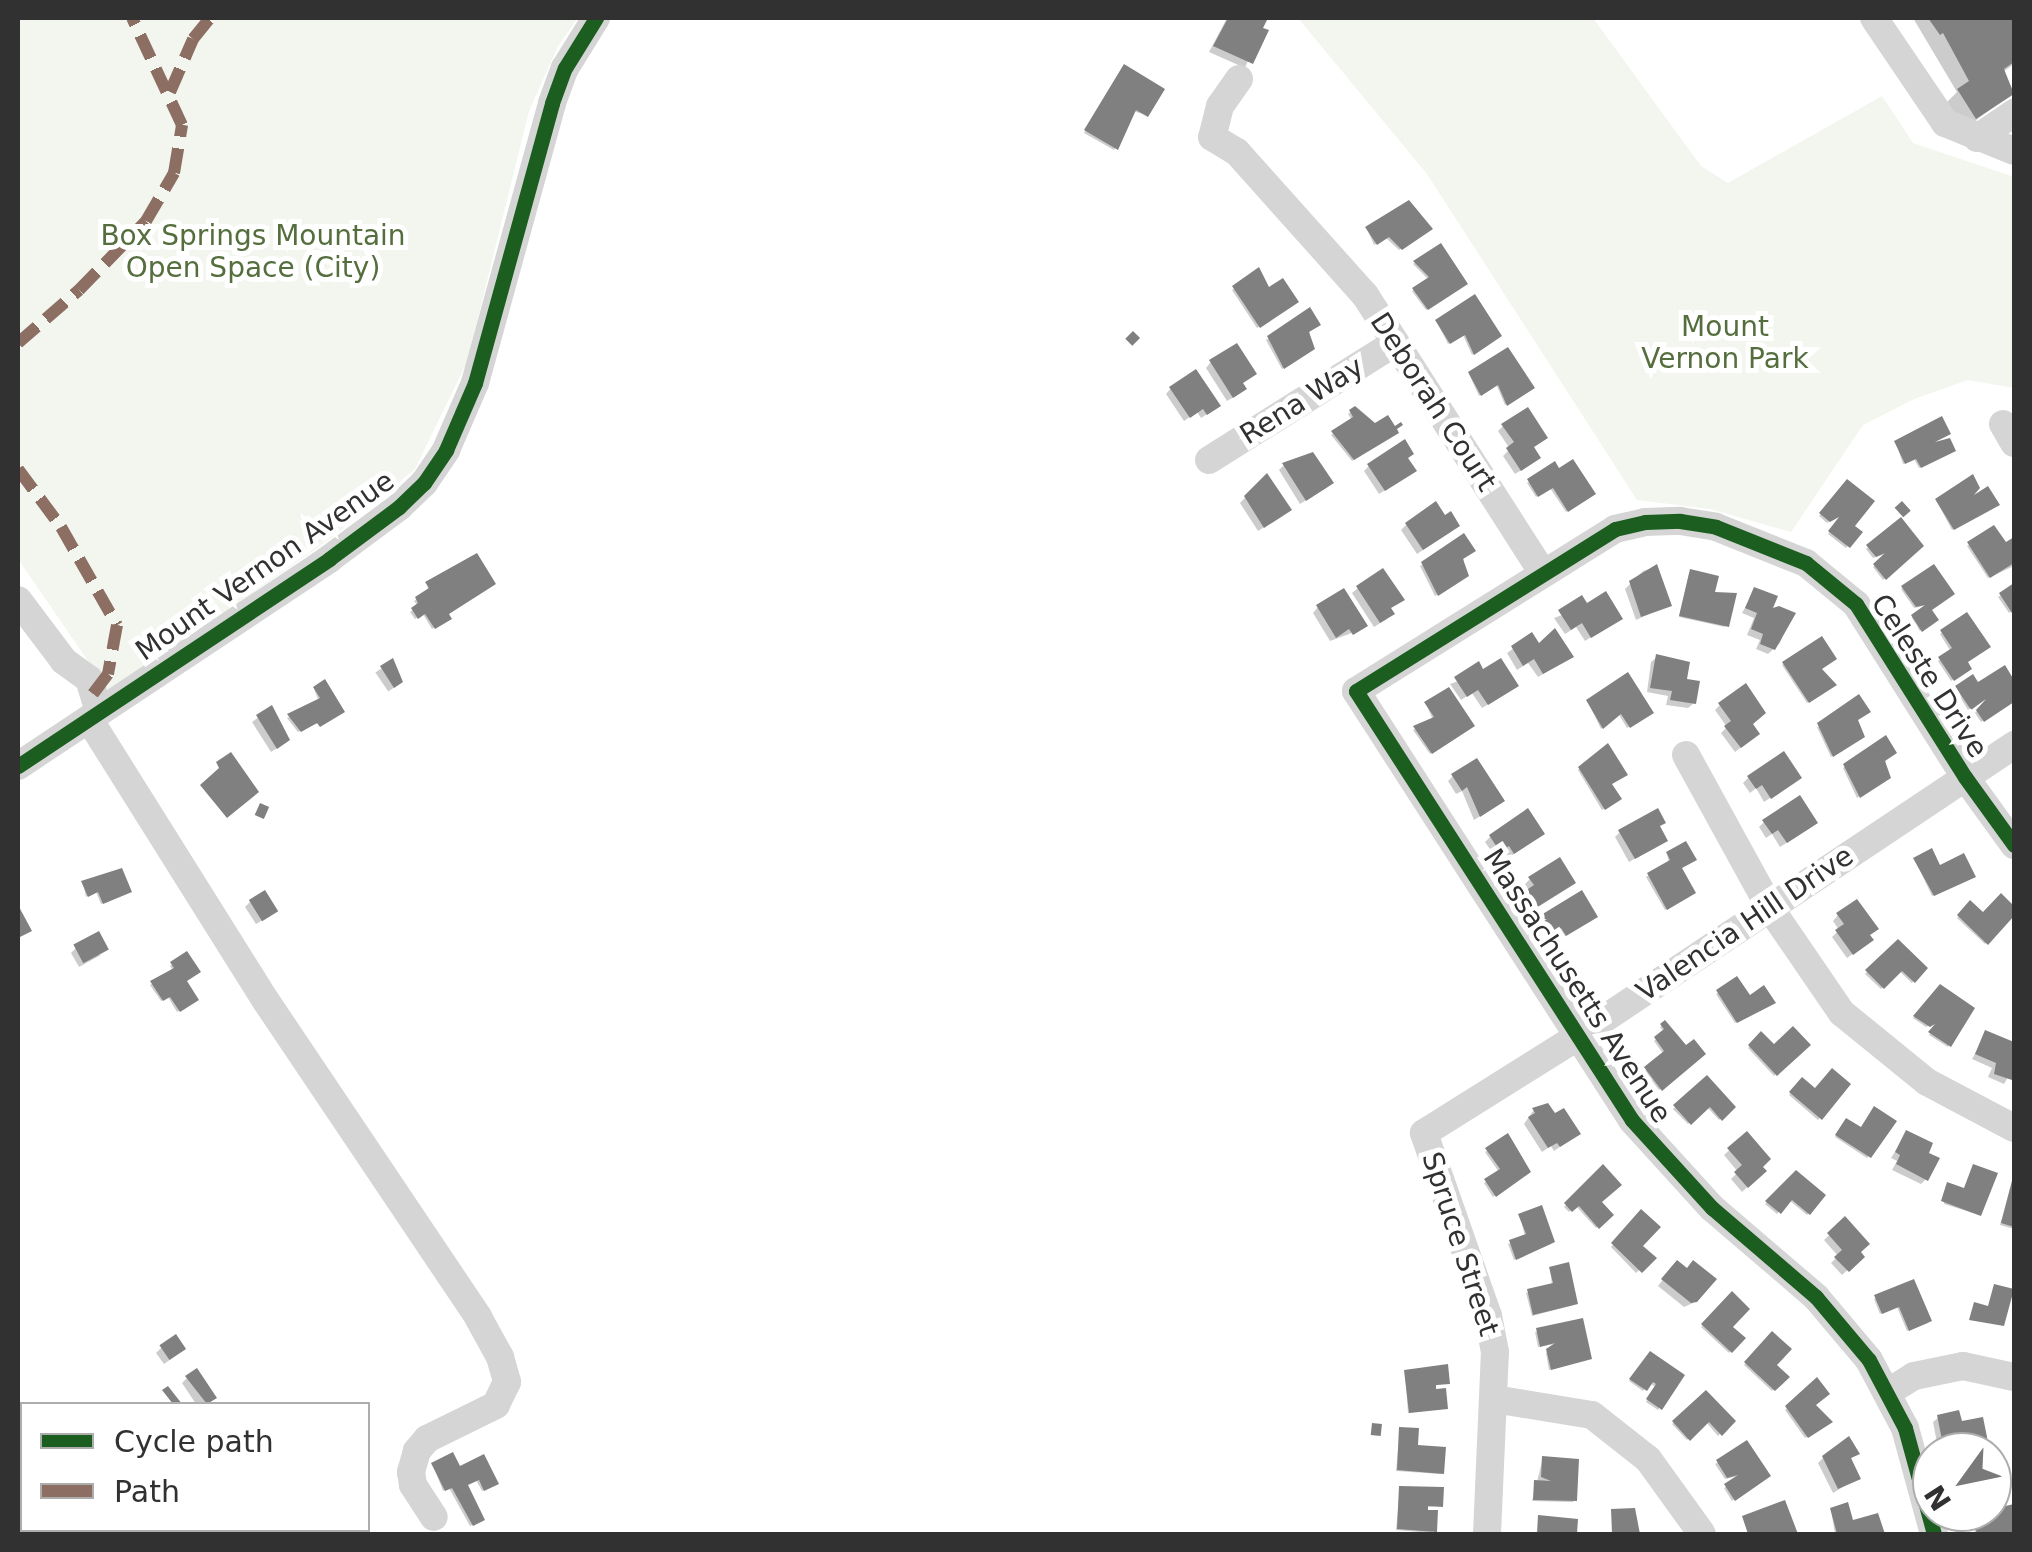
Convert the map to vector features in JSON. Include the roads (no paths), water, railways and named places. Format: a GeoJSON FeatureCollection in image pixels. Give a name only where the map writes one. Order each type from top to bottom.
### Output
{"type":"FeatureCollection","features":[{"type":"Feature","properties":{"kind":"street","name":"Mount Vernon Avenue"},"geometry":{"type":"LineString","coordinates":[[18,766],[330,559],[399,508],[424,483],[446,450],[475,383],[552,103],[574,50],[596,18]]}},
{"type":"Feature","properties":{"kind":"street"},"geometry":{"type":"LineString","coordinates":[[1874,18],[1945,123],[2014,151]]}},
{"type":"Feature","properties":{"kind":"street","name":"Deborah Court"},"geometry":{"type":"LineString","coordinates":[[1239,79],[1220,106],[1212,137],[1238,152],[1364,295],[1542,572]]}},
{"type":"Feature","properties":{"kind":"street"},"geometry":{"type":"LineString","coordinates":[[1977,138],[2014,113]]}},
{"type":"Feature","properties":{"kind":"street","name":"Rena Way"},"geometry":{"type":"LineString","coordinates":[[1209,460],[1395,342]]}},
{"type":"Feature","properties":{"kind":"street","name":"Celeste Drive"},"geometry":{"type":"LineString","coordinates":[[1356,691],[1588,542],[1645,522],[1680,521],[1716,527],[1792,556],[1835,583],[1856,604],[1965,778],[2014,845]]}},
{"type":"Feature","properties":{"kind":"street"},"geometry":{"type":"LineString","coordinates":[[18,600],[64,661],[88,679],[94,715],[266,1001],[478,1316],[500,1357],[507,1382],[496,1405],[427,1439],[417,1451],[410,1472],[434,1517]]}},
{"type":"Feature","properties":{"kind":"street","name":"Massachusetts Avenue"},"geometry":{"type":"LineString","coordinates":[[1356,691],[1577,1037],[1661,1155],[1712,1208],[1816,1297],[1846,1329],[1890,1392],[1906,1428],[1934,1534]]}},
{"type":"Feature","properties":{"kind":"street","name":"Valencia Hill Drive"},"geometry":{"type":"LineString","coordinates":[[1424,1133],[1577,1037],[2014,745]]}},
{"type":"Feature","properties":{"kind":"street"},"geometry":{"type":"LineString","coordinates":[[1686,755],[1770,908],[1822,986],[1864,1034],[1927,1082],[2014,1128]]}},
{"type":"Feature","properties":{"kind":"street","name":"Spruce Street"},"geometry":{"type":"LineString","coordinates":[[1424,1133],[1488,1316],[1495,1352],[1487,1534]]}},
{"type":"Feature","properties":{"kind":"street"},"geometry":{"type":"LineString","coordinates":[[1890,1392],[1914,1376],[1963,1366],[2014,1377]]}},
{"type":"Feature","properties":{"kind":"street"},"geometry":{"type":"LineString","coordinates":[[1494,1398],[1568,1409],[1608,1425],[1648,1459],[1702,1534]]}},
{"type":"Feature","properties":{"kind":"park label","name":"Box Springs Mountain Open Space (City)"},"geometry":{"type":"Point","coordinates":[253,252]}},
{"type":"Feature","properties":{"kind":"park label","name":"Mount Vernon Park"},"geometry":{"type":"Point","coordinates":[1725,343]}}]}
